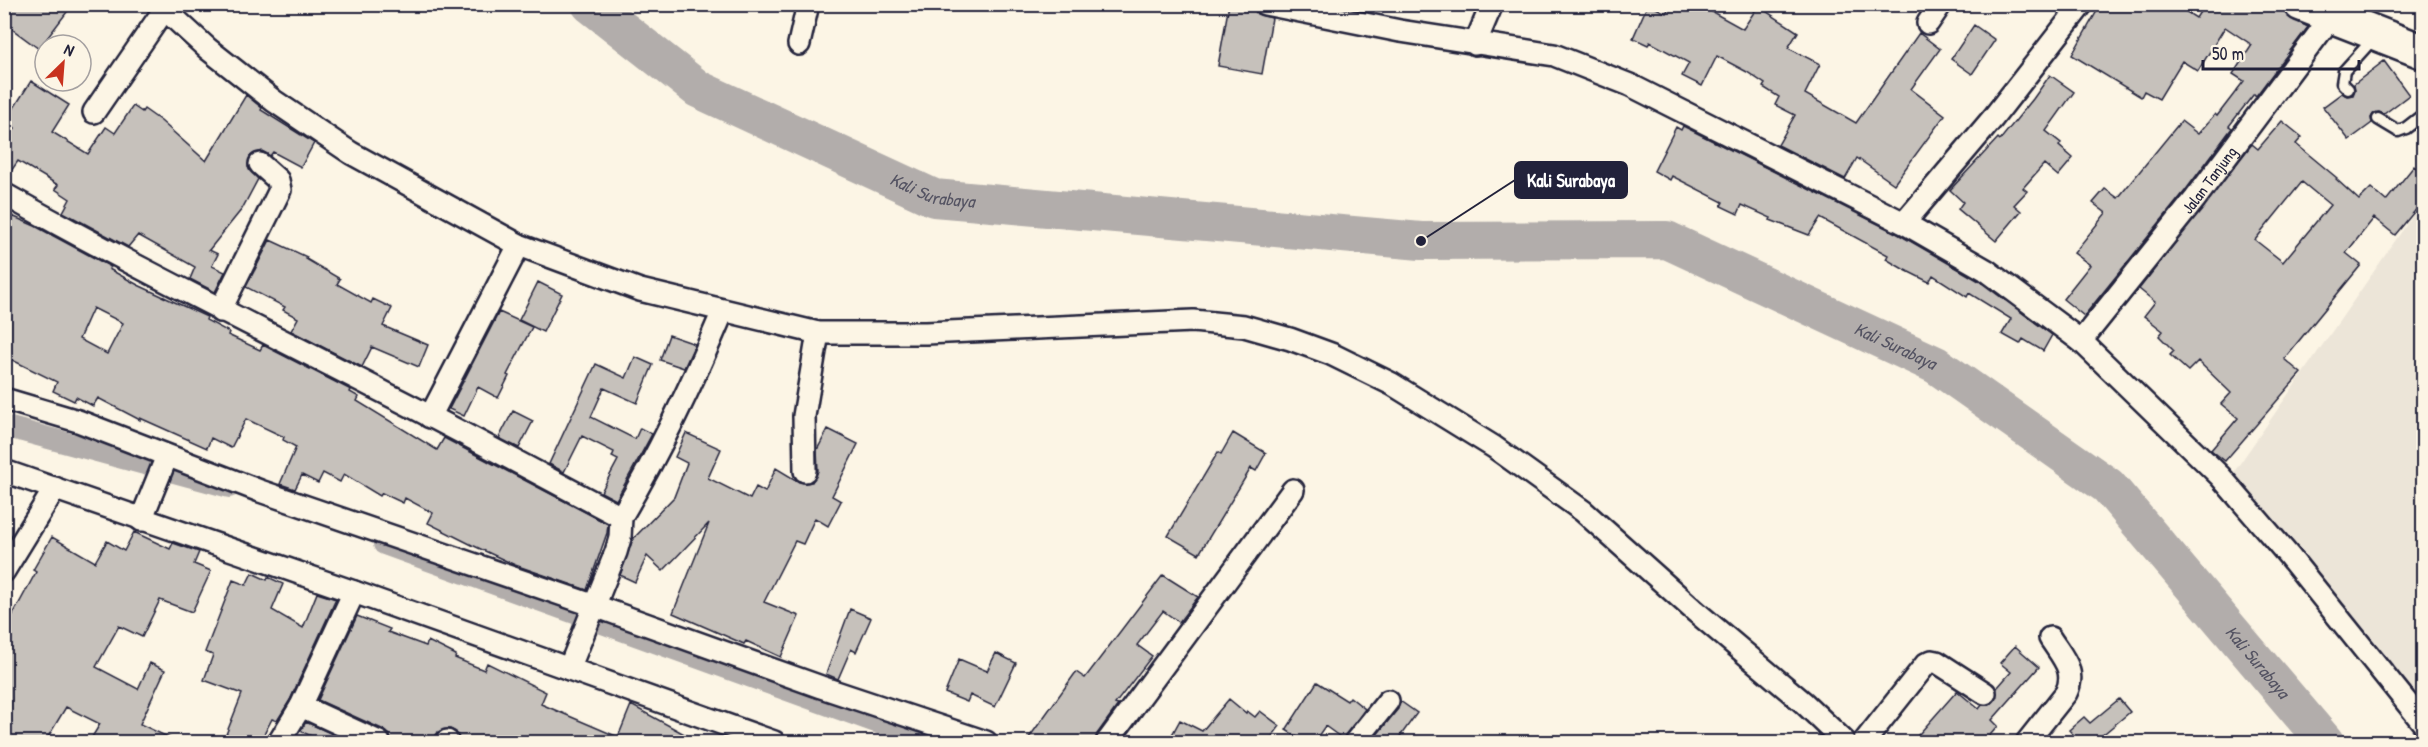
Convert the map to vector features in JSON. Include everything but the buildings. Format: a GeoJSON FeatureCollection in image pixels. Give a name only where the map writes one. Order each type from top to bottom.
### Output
{"type":"FeatureCollection","features":[{"type":"Feature","properties":{"kind":"main road"},"geometry":{"type":"LineString","coordinates":[[2301,4],[2424,52]]}},
{"type":"Feature","properties":{"kind":"street"},"geometry":{"type":"LineString","coordinates":[[799,44],[808,4]]}},
{"type":"Feature","properties":{"kind":"street"},"geometry":{"type":"LineString","coordinates":[[1265,4],[1400,32],[1554,55],[1630,85],[1904,223],[1986,270],[2080,341],[2220,476],[2289,556],[2424,724]]}},
{"type":"Feature","properties":{"kind":"street"},"geometry":{"type":"LineString","coordinates":[[1475,44],[1492,4]]}},
{"type":"Feature","properties":{"kind":"street"},"geometry":{"type":"LineString","coordinates":[[1928,23],[1941,4]]}},
{"type":"Feature","properties":{"kind":"street"},"geometry":{"type":"LineString","coordinates":[[1904,223],[1993,118],[2082,4]]}},
{"type":"Feature","properties":{"kind":"street"},"geometry":{"type":"LineString","coordinates":[[94,112],[161,7],[208,49],[274,100],[351,153],[519,245],[640,290],[818,333],[926,333],[1193,321],[1244,326],[1290,339],[1331,354],[1392,384],[1494,447],[1583,511],[1695,611],[1804,703],[1845,742]]}},
{"type":"Feature","properties":{"kind":"street","name":"Jalan Tanjung"},"geometry":{"type":"LineString","coordinates":[[2080,341],[2195,199],[2332,16]]}},
{"type":"Feature","properties":{"kind":"street"},"geometry":{"type":"LineString","coordinates":[[220,310],[280,190],[278,180],[260,164]]}},
{"type":"Feature","properties":{"kind":"street"},"geometry":{"type":"LineString","coordinates":[[4,194],[88,241],[621,517]]}},
{"type":"Feature","properties":{"kind":"street"},"geometry":{"type":"LineString","coordinates":[[430,417],[519,245]]}},
{"type":"Feature","properties":{"kind":"street"},"geometry":{"type":"LineString","coordinates":[[572,662],[616,552],[620,538],[621,517],[687,395],[723,311]]}},
{"type":"Feature","properties":{"kind":"street"},"geometry":{"type":"LineString","coordinates":[[805,471],[804,416],[818,333]]}},
{"type":"Feature","properties":{"kind":"street"},"geometry":{"type":"LineString","coordinates":[[4,399],[78,422],[166,460],[594,610],[986,742]]}},
{"type":"Feature","properties":{"kind":"street"},"geometry":{"type":"LineString","coordinates":[[145,512],[166,460]]}},
{"type":"Feature","properties":{"kind":"street"},"geometry":{"type":"LineString","coordinates":[[4,471],[55,488],[145,512],[354,592],[572,662],[774,742]]}},
{"type":"Feature","properties":{"kind":"street"},"geometry":{"type":"LineString","coordinates":[[4,571],[55,488]]}},
{"type":"Feature","properties":{"kind":"street"},"geometry":{"type":"LineString","coordinates":[[1107,742],[1161,673],[1293,490]]}},
{"type":"Feature","properties":{"kind":"street"},"geometry":{"type":"LineString","coordinates":[[279,742],[301,706],[354,592]]}},
{"type":"Feature","properties":{"kind":"street"},"geometry":{"type":"LineString","coordinates":[[2027,742],[2071,684],[2071,673],[2050,638]]}},
{"type":"Feature","properties":{"kind":"street"},"geometry":{"type":"LineString","coordinates":[[1864,742],[1926,664],[1932,661],[1985,693]]}},
{"type":"Feature","properties":{"kind":"street"},"geometry":{"type":"LineString","coordinates":[[1354,742],[1388,701]]}},
{"type":"Feature","properties":{"kind":"street"},"geometry":{"type":"LineString","coordinates":[[301,706],[379,742]]}},
{"type":"Feature","properties":{"kind":"lane"},"geometry":{"type":"LineString","coordinates":[[2348,89],[2342,83],[2343,71],[2378,34]]}},
{"type":"Feature","properties":{"kind":"lane"},"geometry":{"type":"LineString","coordinates":[[2378,119],[2398,130],[2406,128],[2424,114]]}},
{"type":"Feature","properties":{"kind":"shaded area"},"geometry":{"type":"Polygon","coordinates":[[[2423,201],[2423,718],[2234,472],[2423,201]]]}},
{"type":"Feature","properties":{"kind":"waterway","name":"Kali Surabaya"},"geometry":{"type":"LineString","coordinates":[[590,4],[698,89],[934,198],[1421,241],[1667,240],[1936,365],[2108,486],[2325,742]]}},
{"type":"Feature","properties":{"kind":"waterway"},"geometry":{"type":"LineString","coordinates":[[4,426],[229,487]]}},
{"type":"Feature","properties":{"kind":"waterway"},"geometry":{"type":"LineString","coordinates":[[384,544],[931,742]]}},
{"type":"Feature","properties":{"kind":"place","name":"Kali Surabaya"},"geometry":{"type":"Point","coordinates":[1421,241]}}]}
